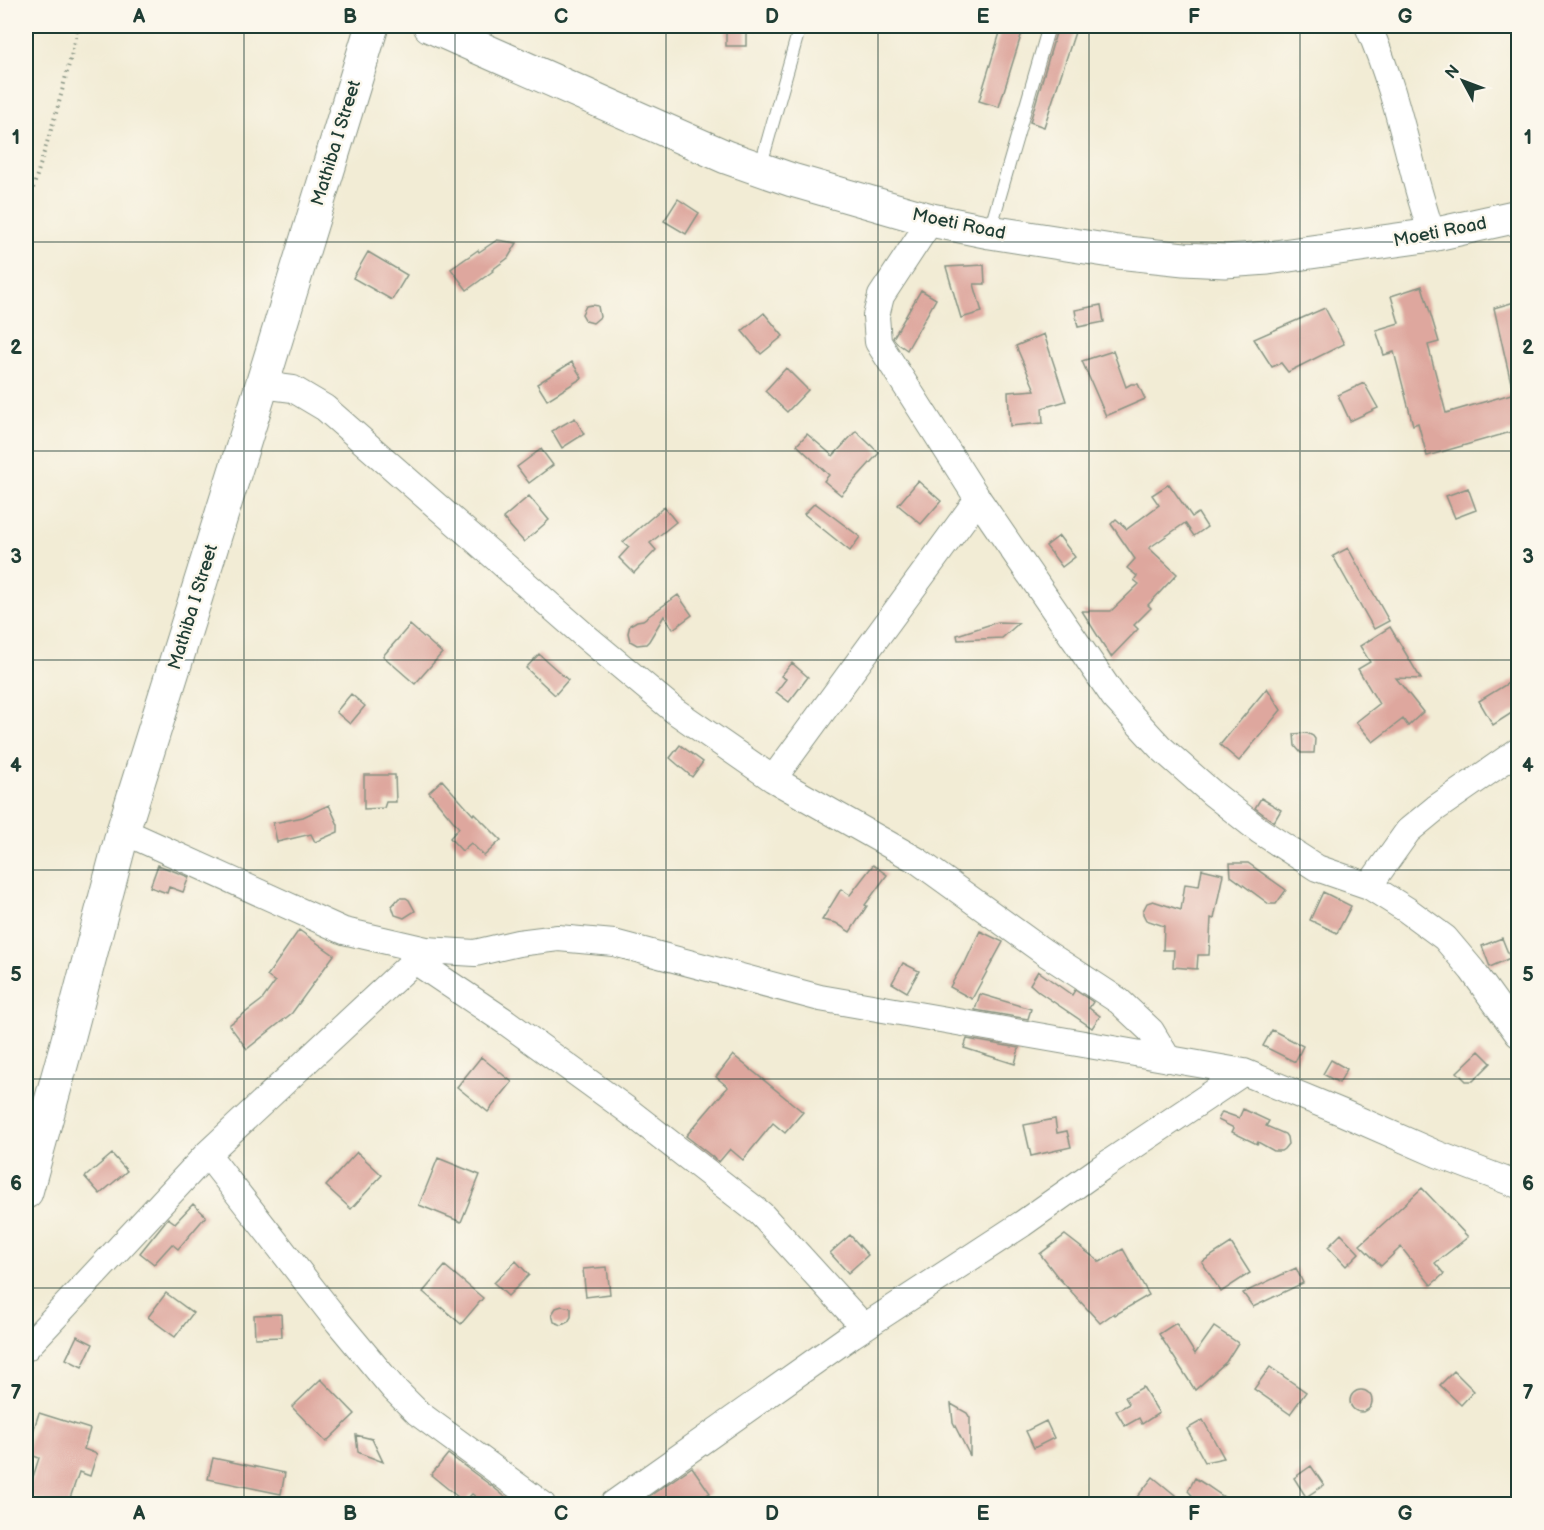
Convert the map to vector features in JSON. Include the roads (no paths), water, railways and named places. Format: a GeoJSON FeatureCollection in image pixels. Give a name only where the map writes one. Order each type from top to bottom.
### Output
{"type":"FeatureCollection","features":[{"type":"Feature","properties":{"kind":"street","name":"Mathiba I Street"},"geometry":{"type":"LineString","coordinates":[[26,1192],[123,831],[372,26]]}},
{"type":"Feature","properties":{"kind":"street","name":"Moeti Road"},"geometry":{"type":"LineString","coordinates":[[430,26],[676,136],[760,169],[931,220],[990,232],[1118,252],[1225,261],[1268,258],[1432,236],[1518,216]]}},
{"type":"Feature","properties":{"kind":"street"},"geometry":{"type":"LineString","coordinates":[[1368,26],[1399,112],[1432,236]]}},
{"type":"Feature","properties":{"kind":"street"},"geometry":{"type":"LineString","coordinates":[[931,220],[881,296],[876,316],[878,342],[978,499],[1114,697],[1160,747],[1212,793],[1270,837],[1317,868],[1369,886],[1445,938],[1472,970],[1518,1034]]}},
{"type":"Feature","properties":{"kind":"street"},"geometry":{"type":"LineString","coordinates":[[262,385],[293,389],[325,408],[585,636],[675,711],[773,779],[918,861],[1044,952],[1119,1001],[1151,1030],[1168,1059]]}},
{"type":"Feature","properties":{"kind":"street"},"geometry":{"type":"LineString","coordinates":[[773,779],[978,499]]}},
{"type":"Feature","properties":{"kind":"street"},"geometry":{"type":"LineString","coordinates":[[1369,886],[1408,831],[1436,808],[1518,751]]}},
{"type":"Feature","properties":{"kind":"street"},"geometry":{"type":"LineString","coordinates":[[123,831],[344,931],[420,955],[475,953],[518,943],[558,938],[614,943],[820,998],[1244,1072],[1437,1154],[1518,1185]]}},
{"type":"Feature","properties":{"kind":"street"},"geometry":{"type":"LineString","coordinates":[[26,1348],[207,1154],[420,955]]}},
{"type":"Feature","properties":{"kind":"street"},"geometry":{"type":"LineString","coordinates":[[420,955],[506,1022],[626,1109],[761,1214],[864,1327]]}},
{"type":"Feature","properties":{"kind":"street"},"geometry":{"type":"LineString","coordinates":[[613,1504],[864,1327],[1022,1224],[1101,1167],[1244,1072]]}},
{"type":"Feature","properties":{"kind":"street"},"geometry":{"type":"LineString","coordinates":[[207,1154],[338,1322],[393,1388],[418,1413],[542,1504]]}},
{"type":"Feature","properties":{"kind":"lane"},"geometry":{"type":"LineString","coordinates":[[760,169],[800,26]]}},
{"type":"Feature","properties":{"kind":"lane"},"geometry":{"type":"LineString","coordinates":[[990,232],[1049,26]]}}]}
